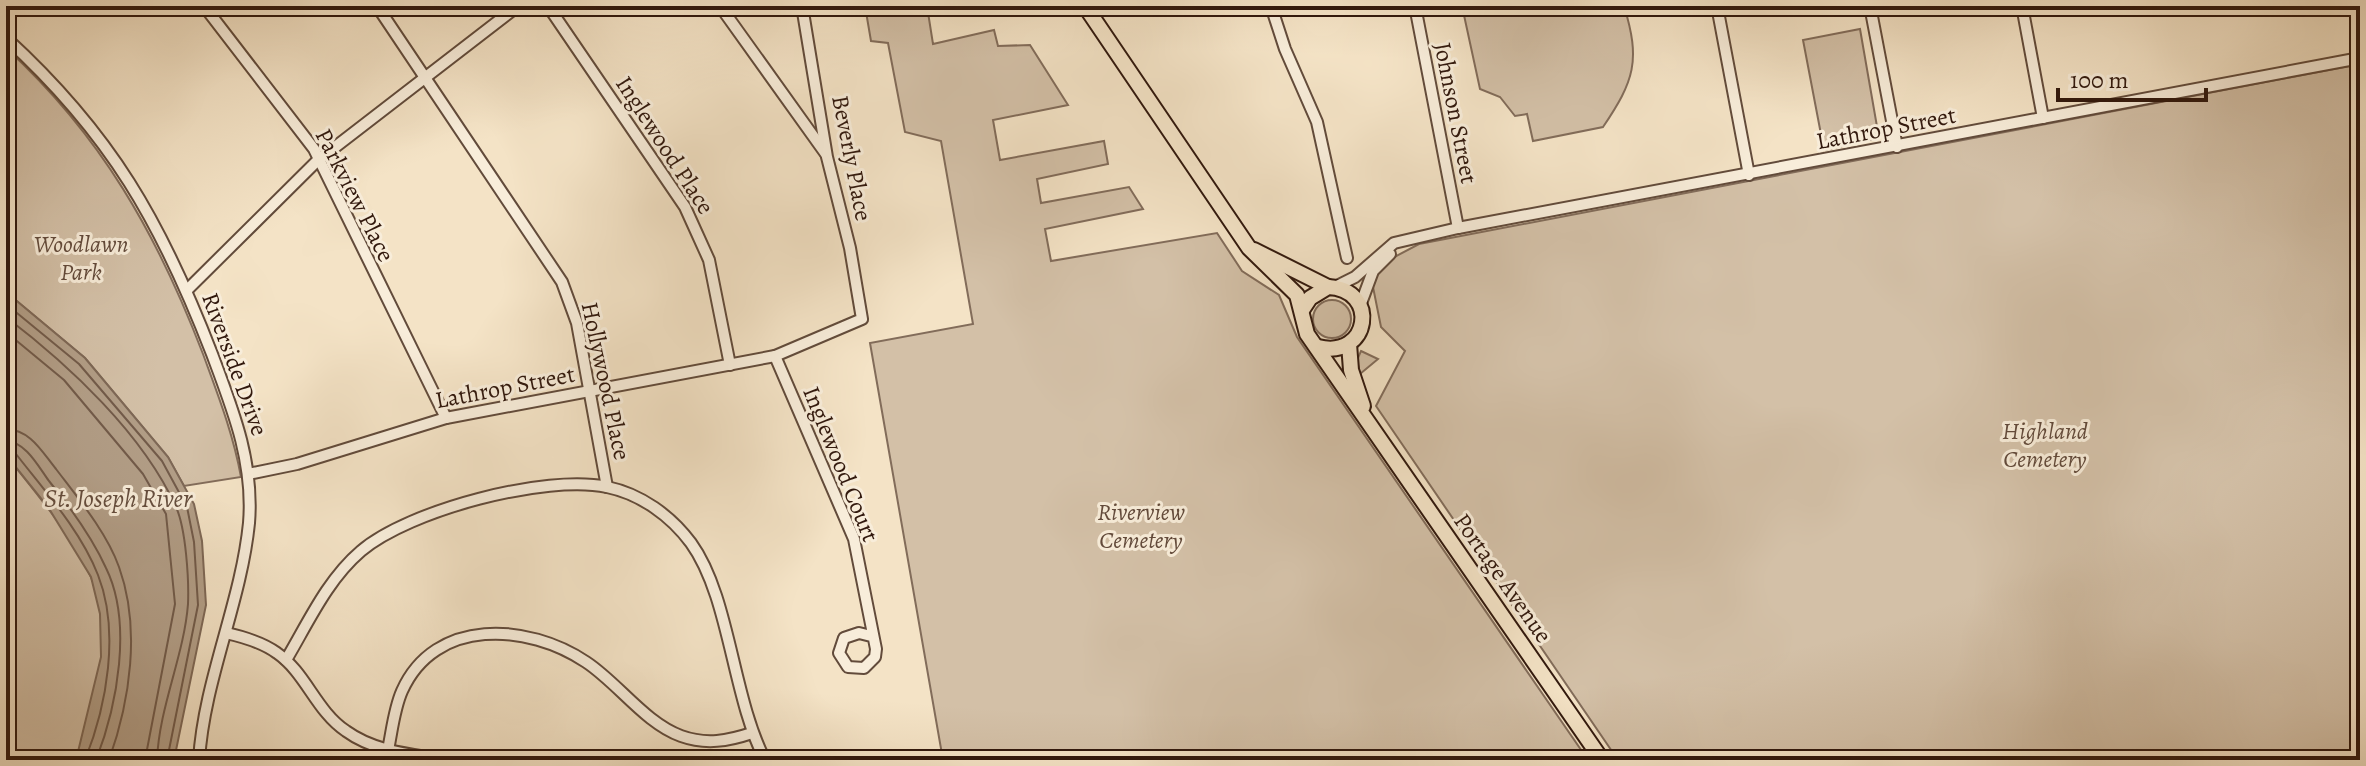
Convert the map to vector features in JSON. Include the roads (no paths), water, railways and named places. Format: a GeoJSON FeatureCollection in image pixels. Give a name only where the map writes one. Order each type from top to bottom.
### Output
{"type":"FeatureCollection","features":[{"type":"Feature","properties":{"kind":"main road"},"geometry":{"type":"LineString","coordinates":[[1085,6],[1249,248],[1261,263],[1293,290],[1302,310],[1304,327],[1318,347],[1327,349],[1349,344],[1361,326],[1360,306],[1350,293],[1249,248]]}},
{"type":"Feature","properties":{"kind":"main road"},"geometry":{"type":"LineString","coordinates":[[1302,310],[1310,298],[1332,287]]}},
{"type":"Feature","properties":{"kind":"main road","name":"Portage Avenue"},"geometry":{"type":"LineString","coordinates":[[1349,344],[1351,370],[1368,420]]}},
{"type":"Feature","properties":{"kind":"main road","name":"Portage Avenue"},"geometry":{"type":"LineString","coordinates":[[1318,347],[1602,760]]}},
{"type":"Feature","properties":{"kind":"street","name":"Parkview Place"},"geometry":{"type":"LineString","coordinates":[[204,6],[314,149],[317,161],[446,418]]}},
{"type":"Feature","properties":{"kind":"street","name":"Hollywood Place"},"geometry":{"type":"LineString","coordinates":[[377,6],[562,282],[577,323],[607,487],[637,498],[666,517],[702,561],[752,733],[765,760]]}},
{"type":"Feature","properties":{"kind":"street"},"geometry":{"type":"LineString","coordinates":[[187,290],[317,161],[518,6]]}},
{"type":"Feature","properties":{"kind":"street","name":"Inglewood Place"},"geometry":{"type":"LineString","coordinates":[[548,6],[685,207],[709,260],[730,365]]}},
{"type":"Feature","properties":{"kind":"street"},"geometry":{"type":"LineString","coordinates":[[720,6],[827,157]]}},
{"type":"Feature","properties":{"kind":"street","name":"Beverly Place"},"geometry":{"type":"LineString","coordinates":[[802,6],[827,157],[850,248],[862,319]]}},
{"type":"Feature","properties":{"kind":"street"},"geometry":{"type":"LineString","coordinates":[[1271,6],[1285,49],[1317,122],[1347,258]]}},
{"type":"Feature","properties":{"kind":"street","name":"Johnson Street"},"geometry":{"type":"LineString","coordinates":[[1415,6],[1458,228]]}},
{"type":"Feature","properties":{"kind":"street"},"geometry":{"type":"LineString","coordinates":[[1717,6],[1749,175]]}},
{"type":"Feature","properties":{"kind":"street"},"geometry":{"type":"LineString","coordinates":[[1870,6],[1897,147]]}},
{"type":"Feature","properties":{"kind":"street"},"geometry":{"type":"LineString","coordinates":[[2022,6],[2043,118]]}},
{"type":"Feature","properties":{"kind":"street","name":"Riverside Drive"},"geometry":{"type":"LineString","coordinates":[[6,38],[54,83],[115,156],[160,231],[187,290],[237,419],[248,474],[247,539],[199,760]]}},
{"type":"Feature","properties":{"kind":"street","name":"Lathrop Street"},"geometry":{"type":"LineString","coordinates":[[1332,287],[1355,277],[1394,243],[1458,228],[2360,58]]}},
{"type":"Feature","properties":{"kind":"street","name":"Lathrop Street"},"geometry":{"type":"LineString","coordinates":[[1360,306],[1367,283],[1382,259],[1419,237]]}},
{"type":"Feature","properties":{"kind":"street","name":"Lathrop Street"},"geometry":{"type":"LineString","coordinates":[[248,474],[297,464],[446,418],[775,356],[862,319]]}},
{"type":"Feature","properties":{"kind":"street","name":"Inglewood Court"},"geometry":{"type":"LineString","coordinates":[[775,356],[854,539],[871,636]]}},
{"type":"Feature","properties":{"kind":"street"},"geometry":{"type":"LineString","coordinates":[[286,660],[340,573],[360,552],[397,526],[440,509],[557,486],[607,487]]}},
{"type":"Feature","properties":{"kind":"street"},"geometry":{"type":"LineString","coordinates":[[388,750],[402,690],[419,666],[460,637],[497,632],[536,639],[576,655],[664,727],[684,737],[710,742],[752,733]]}},
{"type":"Feature","properties":{"kind":"street"},"geometry":{"type":"LineString","coordinates":[[226,633],[256,642],[286,660],[331,719],[365,742],[388,750],[446,760]]}},
{"type":"Feature","properties":{"kind":"water","name":"St. Joseph River"},"geometry":{"type":"Polygon","coordinates":[[[6,292],[85,358],[168,457],[194,504],[202,541],[206,605],[174,760],[76,760],[101,657],[100,614],[91,577],[48,507],[6,455],[6,292]]]}},
{"type":"Feature","properties":{"kind":"park label","name":"Woodlawn Park"},"geometry":{"type":"Point","coordinates":[81,258]}},
{"type":"Feature","properties":{"kind":"park label","name":"Highland Cemetery"},"geometry":{"type":"Point","coordinates":[2045,445]}},
{"type":"Feature","properties":{"kind":"park label","name":"Riverview Cemetery"},"geometry":{"type":"Point","coordinates":[1141,526]}}]}
